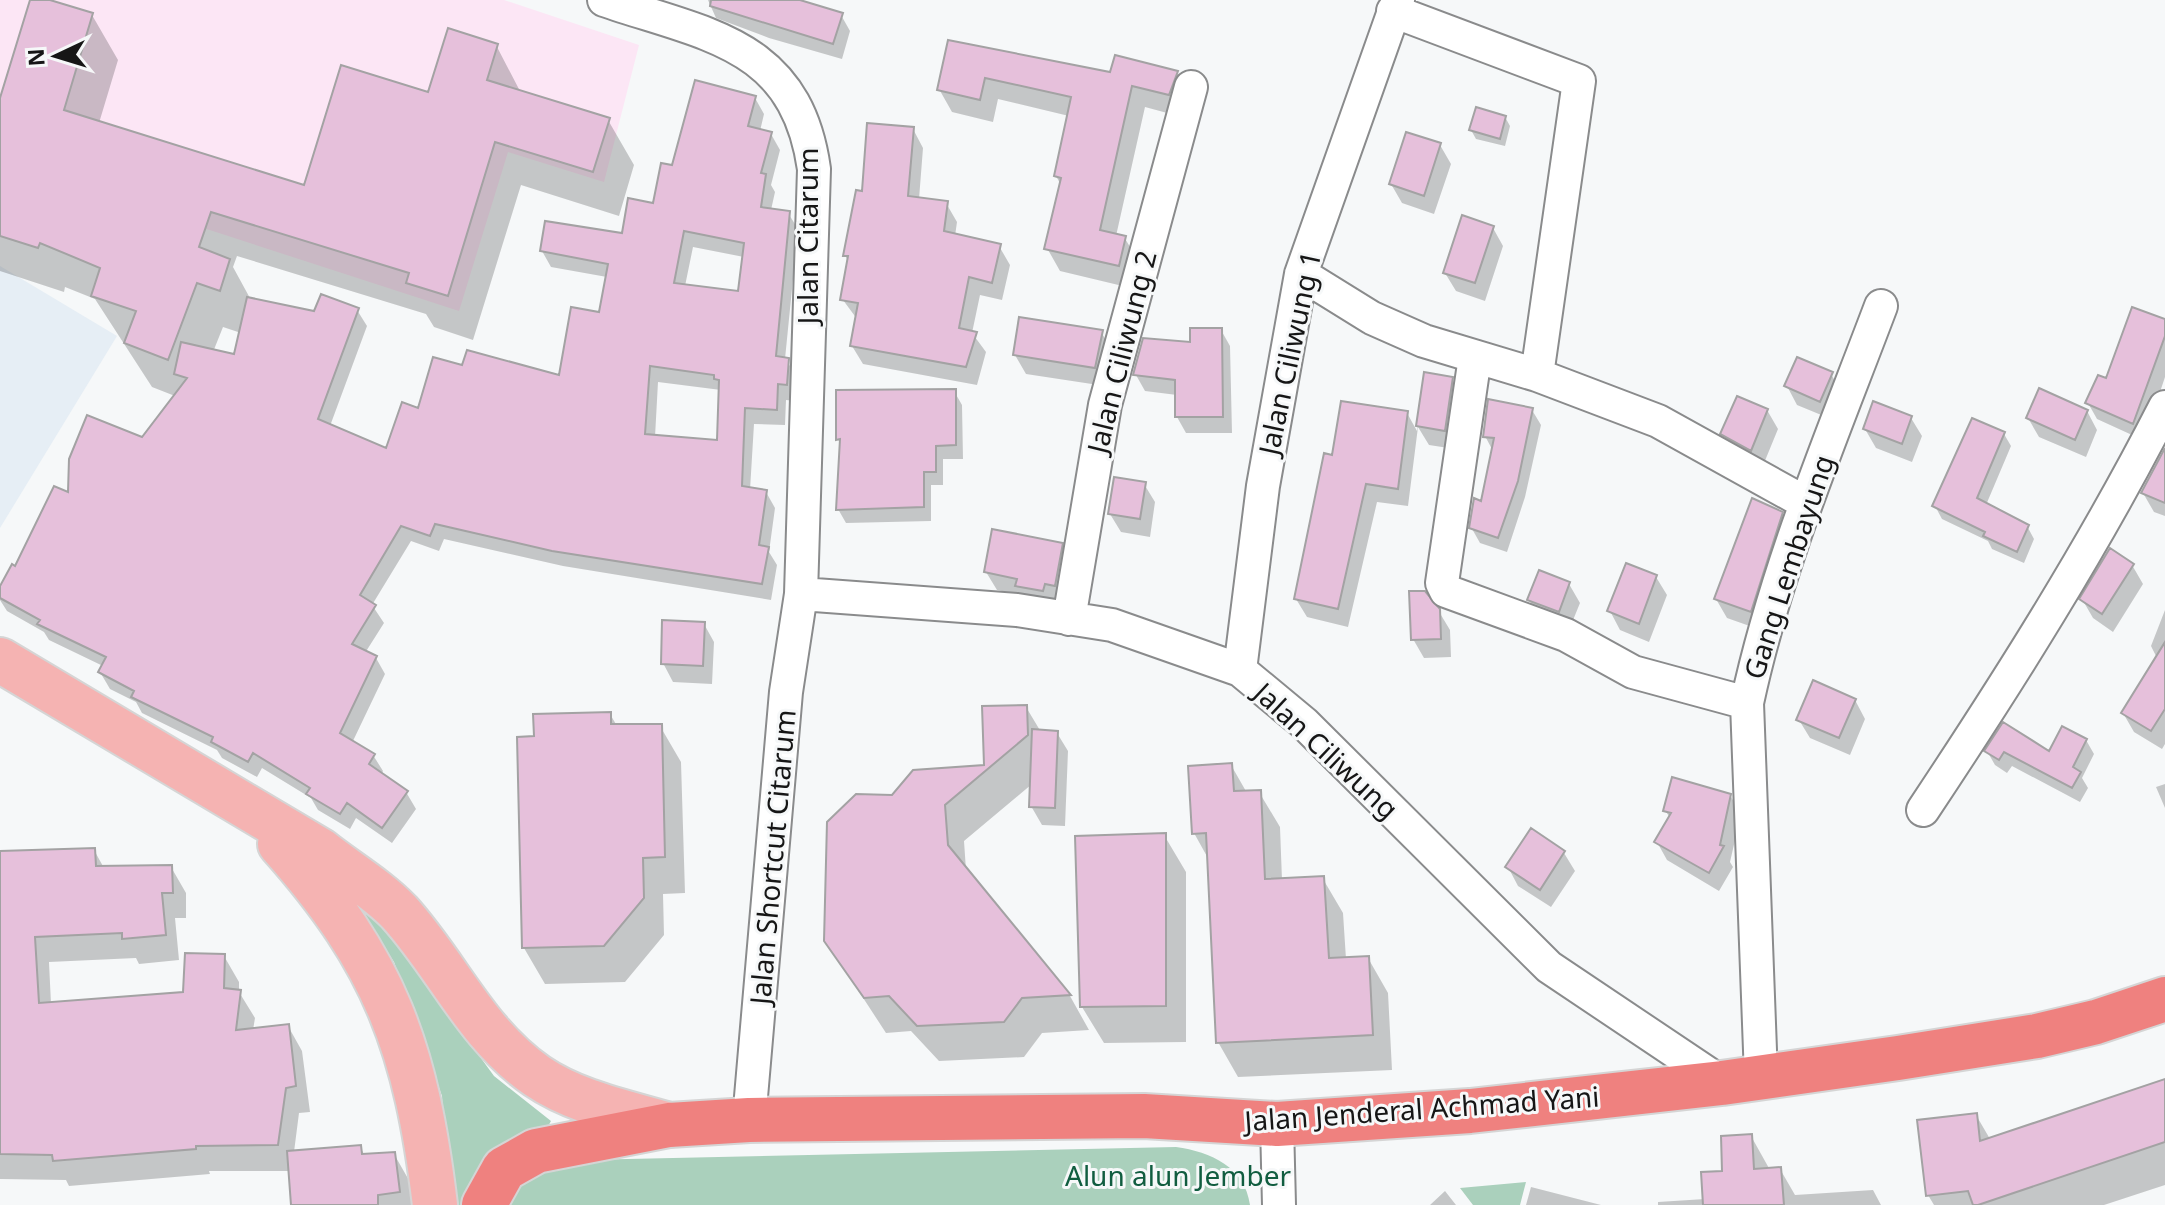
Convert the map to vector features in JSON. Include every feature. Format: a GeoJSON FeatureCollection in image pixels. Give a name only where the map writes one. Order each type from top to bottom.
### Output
{"type":"FeatureCollection","features":[{"type":"Feature","properties":{"kind":"highway","name":"Jalan Jenderal Achmad Yani"},"geometry":{"type":"LineString","coordinates":[[484,1205],[504,1169],[536,1151],[669,1125],[749,1120],[1144,1116],[1277,1124],[1470,1111],[1741,1080],[2037,1036],[2096,1022],[2165,999]]}},
{"type":"Feature","properties":{"kind":"main road"},"geometry":{"type":"LineString","coordinates":[[0,660],[321,851],[398,912],[498,1045],[539,1077],[583,1099],[669,1125]]}},
{"type":"Feature","properties":{"kind":"main road"},"geometry":{"type":"LineString","coordinates":[[244,804],[337,911],[374,970],[394,1015],[417,1091],[435,1205]]}},
{"type":"Feature","properties":{"kind":"street","name":"Jalan Citarum"},"geometry":{"type":"LineString","coordinates":[[604,0],[740,46],[785,89],[809,137],[814,169],[801,594]]}},
{"type":"Feature","properties":{"kind":"street","name":"Jalan Ciliwung 1"},"geometry":{"type":"LineString","coordinates":[[1240,670],[1263,486],[1301,274],[1396,5]]}},
{"type":"Feature","properties":{"kind":"street"},"geometry":{"type":"LineString","coordinates":[[1396,5],[1579,81],[1537,375]]}},
{"type":"Feature","properties":{"kind":"street","name":"Jalan Ciliwung 2"},"geometry":{"type":"LineString","coordinates":[[1069,619],[1105,405],[1191,87]]}},
{"type":"Feature","properties":{"kind":"street"},"geometry":{"type":"LineString","coordinates":[[1301,274],[1372,318],[1424,341],[1537,375],[1658,421],[1806,503]]}},
{"type":"Feature","properties":{"kind":"street","name":"Gang Lembayung"},"geometry":{"type":"LineString","coordinates":[[1741,1080],[1747,703],[1754,668],[1806,503],[1881,306]]}},
{"type":"Feature","properties":{"kind":"street"},"geometry":{"type":"LineString","coordinates":[[1475,357],[1442,583],[1446,591],[1566,635],[1633,672],[1747,703]]}},
{"type":"Feature","properties":{"kind":"street"},"geometry":{"type":"LineString","coordinates":[[1923,810],[2025,656],[2110,514],[2165,407]]}},
{"type":"Feature","properties":{"kind":"street","name":"Jalan Ciliwung"},"geometry":{"type":"LineString","coordinates":[[801,594],[1017,610],[1112,625],[1240,670],[1304,723],[1549,967],[1741,1080]]}},
{"type":"Feature","properties":{"kind":"street","name":"Jalan Shortcut Citarum"},"geometry":{"type":"LineString","coordinates":[[749,1120],[786,692],[801,594]]}},
{"type":"Feature","properties":{"kind":"street"},"geometry":{"type":"LineString","coordinates":[[1277,1124],[1279,1205]]}},
{"type":"Feature","properties":{"kind":"shaded area"},"geometry":{"type":"Polygon","coordinates":[[[0,0],[504,0],[639,45],[604,182],[508,152],[459,311],[0,162],[0,0]]]}},
{"type":"Feature","properties":{"kind":"shaded area"},"geometry":{"type":"Polygon","coordinates":[[[0,266],[117,336],[0,528],[0,266]]]}},
{"type":"Feature","properties":{"kind":"green space"},"geometry":{"type":"Polygon","coordinates":[[[341,882],[367,902],[494,1076],[551,1121],[533,1138],[495,1155],[482,1166],[464,1205],[449,1205],[442,1096],[394,962],[341,882]]]}},
{"type":"Feature","properties":{"kind":"green space","name":"Alun alun Jember"},"geometry":{"type":"Polygon","coordinates":[[[1176,1147],[1202,1153],[1234,1171],[1247,1192],[1250,1205],[503,1205],[519,1187],[538,1174],[582,1160],[1176,1147]]]}},
{"type":"Feature","properties":{"kind":"green space"},"geometry":{"type":"Polygon","coordinates":[[[1526,1182],[1520,1205],[1473,1205],[1460,1188],[1526,1182]]]}},
{"type":"Feature","properties":{"kind":"building"},"geometry":{"type":"Polygon","coordinates":[[[30,0],[50,0],[93,13],[64,110],[304,185],[341,65],[428,92],[448,28],[498,44],[487,80],[610,118],[593,172],[495,142],[448,296],[406,283],[409,273],[211,212],[199,247],[230,259],[220,291],[197,283],[168,360],[124,343],[136,311],[91,296],[100,268],[40,243],[38,248],[0,236],[0,98],[30,0]]]}},
{"type":"Feature","properties":{"kind":"building"},"geometry":{"type":"Polygon","coordinates":[[[711,0],[800,0],[843,13],[833,44],[710,6],[711,0]]]}},
{"type":"Feature","properties":{"kind":"building"},"geometry":{"type":"Polygon","coordinates":[[[948,40],[1110,72],[1115,55],[1178,71],[1169,95],[1132,86],[1100,230],[1126,236],[1119,266],[1044,249],[1061,178],[1054,176],[1071,97],[985,78],[980,100],[937,90],[948,40]]]}},
{"type":"Feature","properties":{"kind":"building"},"geometry":{"type":"Polygon","coordinates":[[[695,80],[756,96],[748,126],[772,132],[761,173],[766,174],[761,207],[790,211],[776,356],[789,358],[787,385],[778,384],[777,410],[745,408],[742,486],[767,490],[759,545],[769,547],[762,584],[552,551],[435,524],[430,536],[401,526],[360,595],[376,605],[352,644],[377,656],[340,733],[375,754],[369,764],[408,791],[382,828],[347,803],[340,814],[306,794],[310,788],[253,753],[248,762],[211,742],[213,737],[131,697],[134,691],[98,672],[106,657],[37,624],[40,620],[0,598],[0,586],[12,564],[15,566],[54,486],[68,492],[69,459],[87,415],[142,437],[187,378],[174,374],[181,342],[234,354],[247,297],[314,311],[321,294],[359,308],[318,419],[386,448],[402,402],[418,408],[433,357],[462,365],[467,350],[559,375],[571,307],[599,312],[608,264],[540,251],[545,221],[622,233],[628,198],[653,203],[661,163],[672,165],[695,80]],[[684,231],[674,283],[738,291],[744,243],[684,231]],[[650,366],[645,434],[717,440],[719,380],[714,379],[714,375],[650,366]]]}},
{"type":"Feature","properties":{"kind":"building"},"geometry":{"type":"Polygon","coordinates":[[[1476,107],[1506,116],[1500,139],[1469,130],[1476,107]]]}},
{"type":"Feature","properties":{"kind":"building"},"geometry":{"type":"Polygon","coordinates":[[[867,123],[914,127],[908,196],[948,201],[944,231],[1001,244],[992,283],[969,277],[959,328],[977,332],[966,367],[850,346],[858,303],[840,300],[848,256],[843,256],[856,190],[862,191],[867,123]]]}},
{"type":"Feature","properties":{"kind":"building"},"geometry":{"type":"Polygon","coordinates":[[[1406,132],[1441,143],[1424,196],[1389,184],[1406,132]]]}},
{"type":"Feature","properties":{"kind":"building"},"geometry":{"type":"Polygon","coordinates":[[[1462,215],[1494,226],[1475,283],[1443,273],[1462,215]]]}},
{"type":"Feature","properties":{"kind":"building"},"geometry":{"type":"Polygon","coordinates":[[[2132,307],[2165,319],[2165,336],[2133,424],[2085,403],[2098,375],[2106,378],[2132,307]]]}},
{"type":"Feature","properties":{"kind":"building"},"geometry":{"type":"Polygon","coordinates":[[[1019,317],[1103,330],[1095,368],[1013,355],[1019,317]]]}},
{"type":"Feature","properties":{"kind":"building"},"geometry":{"type":"Polygon","coordinates":[[[1190,328],[1222,328],[1223,417],[1175,417],[1175,380],[1133,375],[1143,338],[1190,342],[1190,328]]]}},
{"type":"Feature","properties":{"kind":"building"},"geometry":{"type":"Polygon","coordinates":[[[1797,357],[1833,372],[1820,402],[1784,386],[1797,357]]]}},
{"type":"Feature","properties":{"kind":"building"},"geometry":{"type":"Polygon","coordinates":[[[1424,372],[1453,377],[1445,431],[1416,426],[1424,372]]]}},
{"type":"Feature","properties":{"kind":"building"},"geometry":{"type":"Polygon","coordinates":[[[2039,388],[2088,410],[2075,440],[2026,418],[2039,388]]]}},
{"type":"Feature","properties":{"kind":"building"},"geometry":{"type":"Polygon","coordinates":[[[956,389],[956,445],[936,446],[936,472],[924,472],[924,507],[836,510],[840,439],[836,440],[836,390],[956,389]]]}},
{"type":"Feature","properties":{"kind":"building"},"geometry":{"type":"Polygon","coordinates":[[[1737,396],[1768,409],[1751,451],[1720,434],[1737,396]]]}},
{"type":"Feature","properties":{"kind":"building"},"geometry":{"type":"Polygon","coordinates":[[[1488,399],[1533,408],[1518,481],[1498,538],[1469,528],[1474,498],[1481,501],[1494,438],[1483,437],[1488,399]]]}},
{"type":"Feature","properties":{"kind":"building"},"geometry":{"type":"Polygon","coordinates":[[[1341,401],[1408,411],[1398,489],[1366,484],[1338,609],[1294,599],[1324,453],[1332,455],[1341,401]]]}},
{"type":"Feature","properties":{"kind":"building"},"geometry":{"type":"Polygon","coordinates":[[[1873,401],[1912,416],[1902,444],[1863,429],[1873,401]]]}},
{"type":"Feature","properties":{"kind":"building"},"geometry":{"type":"Polygon","coordinates":[[[1972,418],[2005,432],[1977,498],[2029,525],[2017,552],[1932,506],[1972,418]]]}},
{"type":"Feature","properties":{"kind":"building"},"geometry":{"type":"Polygon","coordinates":[[[2165,448],[2165,503],[2141,493],[2165,448]]]}},
{"type":"Feature","properties":{"kind":"building"},"geometry":{"type":"Polygon","coordinates":[[[1114,477],[1146,482],[1140,519],[1108,514],[1114,477]]]}},
{"type":"Feature","properties":{"kind":"building"},"geometry":{"type":"Polygon","coordinates":[[[1752,498],[1783,512],[1751,612],[1714,599],[1752,498]]]}},
{"type":"Feature","properties":{"kind":"building"},"geometry":{"type":"Polygon","coordinates":[[[992,529],[1063,543],[1055,586],[1045,584],[1043,591],[1015,586],[1017,579],[984,572],[992,529]]]}},
{"type":"Feature","properties":{"kind":"building"},"geometry":{"type":"Polygon","coordinates":[[[2110,548],[2134,564],[2102,614],[2079,599],[2110,548]]]}},
{"type":"Feature","properties":{"kind":"building"},"geometry":{"type":"Polygon","coordinates":[[[1626,563],[1657,575],[1639,624],[1607,611],[1626,563]]]}},
{"type":"Feature","properties":{"kind":"building"},"geometry":{"type":"Polygon","coordinates":[[[1539,570],[1570,582],[1559,612],[1527,600],[1539,570]]]}},
{"type":"Feature","properties":{"kind":"building"},"geometry":{"type":"Polygon","coordinates":[[[1409,591],[1425,591],[1440,609],[1441,639],[1411,640],[1409,591]]]}},
{"type":"Feature","properties":{"kind":"building"},"geometry":{"type":"Polygon","coordinates":[[[662,620],[705,622],[703,666],[661,664],[662,620]]]}},
{"type":"Feature","properties":{"kind":"building"},"geometry":{"type":"Polygon","coordinates":[[[2165,642],[2165,709],[2151,731],[2121,713],[2165,642]]]}},
{"type":"Feature","properties":{"kind":"building"},"geometry":{"type":"Polygon","coordinates":[[[1813,680],[1856,699],[1839,738],[1796,720],[1813,680]]]}},
{"type":"Feature","properties":{"kind":"building"},"geometry":{"type":"Polygon","coordinates":[[[1027,705],[1028,735],[945,805],[948,845],[1071,995],[1022,998],[1004,1022],[917,1026],[889,996],[864,998],[824,941],[827,822],[856,794],[892,795],[913,770],[984,765],[982,706],[1027,705]]]}},
{"type":"Feature","properties":{"kind":"building"},"geometry":{"type":"Polygon","coordinates":[[[611,712],[611,724],[662,724],[665,857],[643,858],[644,898],[604,946],[522,948],[517,737],[534,736],[533,714],[611,712]]]}},
{"type":"Feature","properties":{"kind":"building"},"geometry":{"type":"Polygon","coordinates":[[[2003,722],[2049,751],[2062,726],[2087,739],[2073,767],[2081,772],[2072,788],[2004,752],[1999,760],[1984,751],[2003,722]]]}},
{"type":"Feature","properties":{"kind":"building"},"geometry":{"type":"Polygon","coordinates":[[[1032,729],[1058,731],[1055,808],[1029,807],[1032,729]]]}},
{"type":"Feature","properties":{"kind":"building"},"geometry":{"type":"Polygon","coordinates":[[[1232,763],[1234,791],[1261,790],[1265,879],[1324,876],[1329,958],[1369,956],[1373,1035],[1216,1043],[1206,833],[1192,834],[1188,766],[1232,763]]]}},
{"type":"Feature","properties":{"kind":"building"},"geometry":{"type":"Polygon","coordinates":[[[1672,777],[1731,794],[1720,845],[1724,846],[1709,873],[1654,842],[1671,813],[1663,811],[1672,777]]]}},
{"type":"Feature","properties":{"kind":"building"},"geometry":{"type":"Polygon","coordinates":[[[1531,828],[1565,851],[1540,890],[1505,867],[1531,828]]]}},
{"type":"Feature","properties":{"kind":"building"},"geometry":{"type":"Polygon","coordinates":[[[1166,833],[1166,1006],[1080,1007],[1075,836],[1166,833]]]}},
{"type":"Feature","properties":{"kind":"building"},"geometry":{"type":"Polygon","coordinates":[[[95,848],[96,866],[172,865],[173,893],[162,893],[166,935],[122,939],[122,933],[35,937],[39,1003],[183,992],[185,953],[225,954],[224,988],[241,990],[236,1030],[289,1024],[296,1086],[286,1088],[278,1145],[196,1146],[196,1149],[53,1161],[52,1155],[0,1154],[0,851],[95,848]]]}},
{"type":"Feature","properties":{"kind":"building"},"geometry":{"type":"Polygon","coordinates":[[[2165,1079],[2165,1142],[1978,1205],[1973,1205],[1968,1191],[1926,1196],[1917,1120],[1977,1113],[1980,1141],[2165,1079]]]}},
{"type":"Feature","properties":{"kind":"building"},"geometry":{"type":"Polygon","coordinates":[[[1752,1134],[1754,1169],[1781,1167],[1784,1205],[1703,1205],[1701,1172],[1722,1171],[1721,1136],[1752,1134]]]}},
{"type":"Feature","properties":{"kind":"building"},"geometry":{"type":"Polygon","coordinates":[[[361,1145],[362,1154],[395,1152],[400,1192],[378,1195],[378,1205],[291,1205],[287,1151],[361,1145]]]}}]}
